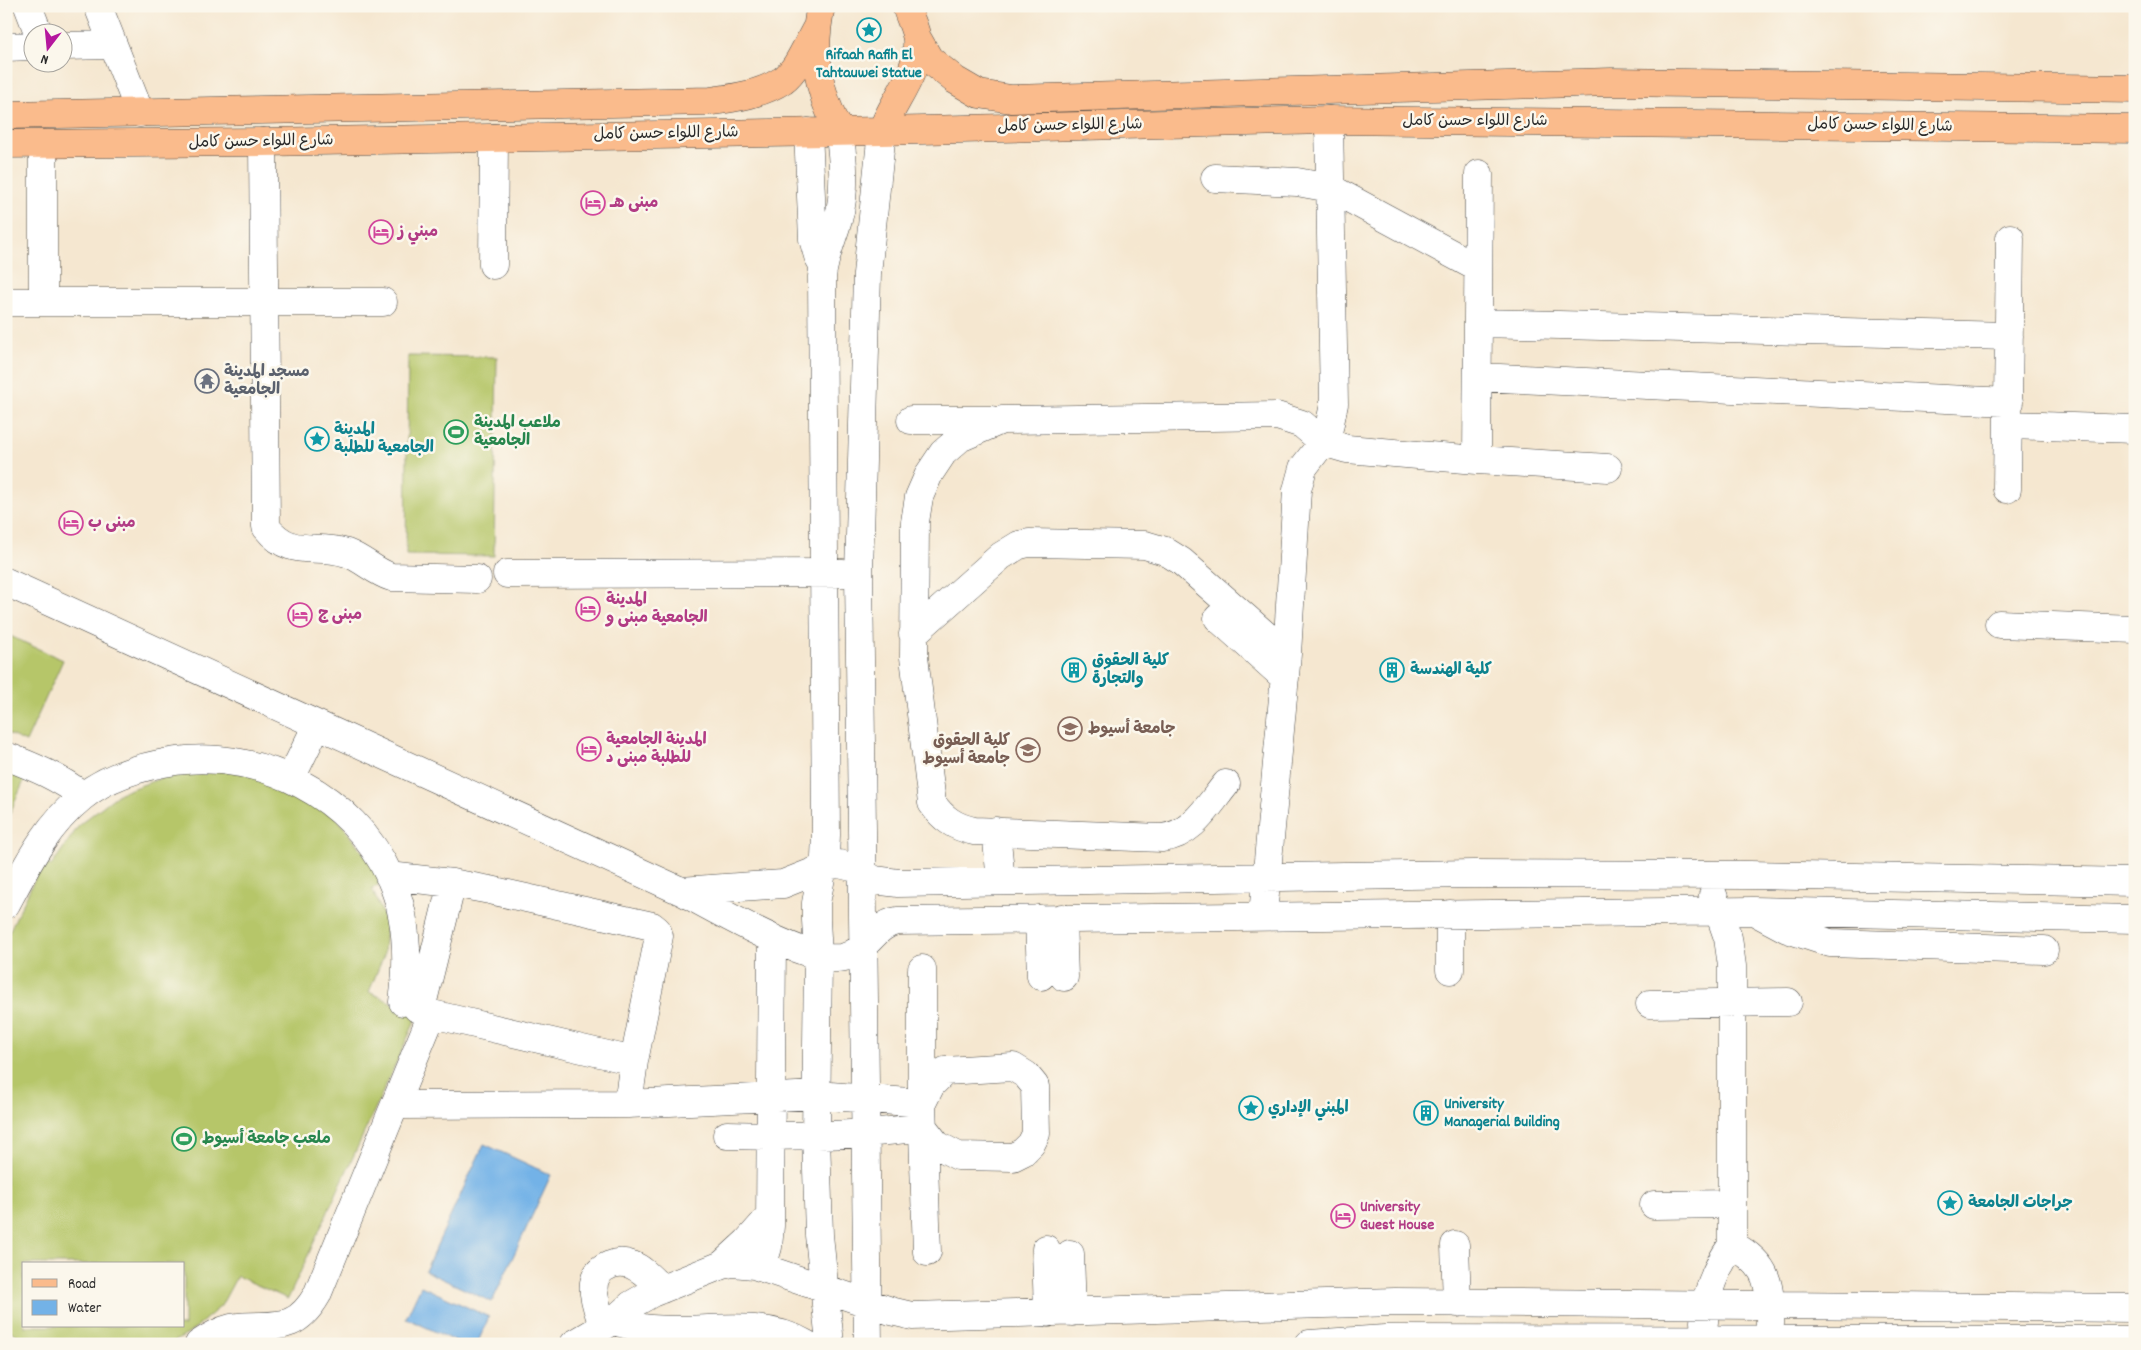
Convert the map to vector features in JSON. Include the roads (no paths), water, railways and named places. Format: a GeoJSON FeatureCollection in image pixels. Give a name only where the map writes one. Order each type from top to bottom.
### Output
{"type":"FeatureCollection","features":[{"type":"Feature","properties":{"kind":"main road"},"geometry":{"type":"LineString","coordinates":[[882,131],[891,110],[909,79],[915,59],[917,38],[906,6]]}},
{"type":"Feature","properties":{"kind":"main road"},"geometry":{"type":"LineString","coordinates":[[819,17],[815,49],[820,85],[829,112],[839,131]]}},
{"type":"Feature","properties":{"kind":"main road","name":"شارع اللواء حسن كامل"},"geometry":{"type":"LineString","coordinates":[[12,115],[711,101],[737,98],[783,80],[795,66],[819,17]]}},
{"type":"Feature","properties":{"kind":"main road","name":"شارع اللواء حسن كامل"},"geometry":{"type":"LineString","coordinates":[[917,38],[929,58],[955,80],[979,94],[1011,99],[1611,82],[2135,89]]}},
{"type":"Feature","properties":{"kind":"main road"},"geometry":{"type":"LineString","coordinates":[[1610,122],[1611,82]]}},
{"type":"Feature","properties":{"kind":"main road"},"geometry":{"type":"LineString","coordinates":[[233,112],[235,142]]}},
{"type":"Feature","properties":{"kind":"main road"},"geometry":{"type":"LineString","coordinates":[[12,115],[23,144]]}},
{"type":"Feature","properties":{"kind":"main road","name":"شارع اللواء حسن كامل"},"geometry":{"type":"LineString","coordinates":[[23,144],[263,142],[882,131],[1328,120],[2135,129]]}},
{"type":"Feature","properties":{"kind":"street"},"geometry":{"type":"LineString","coordinates":[[28,6],[34,22]]}},
{"type":"Feature","properties":{"kind":"street"},"geometry":{"type":"LineString","coordinates":[[98,6],[140,113]]}},
{"type":"Feature","properties":{"kind":"street"},"geometry":{"type":"LineString","coordinates":[[72,46],[114,45]]}},
{"type":"Feature","properties":{"kind":"street"},"geometry":{"type":"LineString","coordinates":[[6,47],[22,46]]}},
{"type":"Feature","properties":{"kind":"street"},"geometry":{"type":"LineString","coordinates":[[1263,915],[1286,666],[1297,490],[1308,460],[1323,442],[1329,428],[1334,404],[1328,120]]}},
{"type":"Feature","properties":{"kind":"street"},"geometry":{"type":"LineString","coordinates":[[830,1344],[819,1235],[816,1136],[818,956],[816,903],[823,868],[826,835],[824,395],[821,289],[823,265],[840,207],[844,173],[839,131]]}},
{"type":"Feature","properties":{"kind":"street"},"geometry":{"type":"LineString","coordinates":[[868,1344],[859,573],[868,264],[882,131]]}},
{"type":"Feature","properties":{"kind":"street"},"geometry":{"type":"LineString","coordinates":[[808,132],[813,238],[818,256],[823,265]]}},
{"type":"Feature","properties":{"kind":"street"},"geometry":{"type":"LineString","coordinates":[[493,265],[494,138]]}},
{"type":"Feature","properties":{"kind":"street"},"geometry":{"type":"LineString","coordinates":[[263,142],[266,527],[279,540],[295,548],[334,550],[345,553],[378,572],[391,577],[477,578]]}},
{"type":"Feature","properties":{"kind":"street"},"geometry":{"type":"LineString","coordinates":[[23,144],[43,302]]}},
{"type":"Feature","properties":{"kind":"street"},"geometry":{"type":"LineString","coordinates":[[1477,460],[1479,174]]}},
{"type":"Feature","properties":{"kind":"street"},"geometry":{"type":"LineString","coordinates":[[1214,178],[1297,182],[1330,188],[1478,268]]}},
{"type":"Feature","properties":{"kind":"street"},"geometry":{"type":"LineString","coordinates":[[834,232],[871,234]]}},
{"type":"Feature","properties":{"kind":"street"},"geometry":{"type":"LineString","coordinates":[[2008,489],[2010,238]]}},
{"type":"Feature","properties":{"kind":"street"},"geometry":{"type":"LineString","coordinates":[[6,302],[383,302]]}},
{"type":"Feature","properties":{"kind":"street"},"geometry":{"type":"LineString","coordinates":[[1478,323],[2009,336]]}},
{"type":"Feature","properties":{"kind":"street"},"geometry":{"type":"LineString","coordinates":[[1478,377],[2008,413],[2135,429]]}},
{"type":"Feature","properties":{"kind":"street"},"geometry":{"type":"LineString","coordinates":[[824,395],[863,395]]}},
{"type":"Feature","properties":{"kind":"street"},"geometry":{"type":"LineString","coordinates":[[911,420],[1277,416],[1302,424],[1323,442],[1347,449],[1477,460],[1608,468]]}},
{"type":"Feature","properties":{"kind":"street"},"geometry":{"type":"LineString","coordinates":[[1002,420],[960,438],[943,453],[929,474],[919,497],[915,522],[914,646],[932,803],[943,817],[952,824],[974,831],[1172,837],[1187,830],[1226,784]]}},
{"type":"Feature","properties":{"kind":"street"},"geometry":{"type":"LineString","coordinates":[[914,646],[1009,550],[1019,545],[1029,543],[1145,545],[1165,571],[1286,666]]}},
{"type":"Feature","properties":{"kind":"street"},"geometry":{"type":"LineString","coordinates":[[508,574],[859,573]]}},
{"type":"Feature","properties":{"kind":"street"},"geometry":{"type":"LineString","coordinates":[[6,582],[682,891],[767,936],[818,956],[842,958],[862,948],[885,925],[897,921],[1263,915],[1718,911],[2135,918]]}},
{"type":"Feature","properties":{"kind":"street"},"geometry":{"type":"LineString","coordinates":[[1999,624],[2135,628]]}},
{"type":"Feature","properties":{"kind":"street"},"geometry":{"type":"LineString","coordinates":[[291,778],[317,725]]}},
{"type":"Feature","properties":{"kind":"street"},"geometry":{"type":"LineString","coordinates":[[6,756],[46,772],[83,796]]}},
{"type":"Feature","properties":{"kind":"street"},"geometry":{"type":"LineString","coordinates":[[6,904],[47,832],[83,796],[105,782],[152,764],[199,758],[246,763],[291,778],[331,803],[364,836],[389,876],[403,917],[411,1006]]}},
{"type":"Feature","properties":{"kind":"street"},"geometry":{"type":"LineString","coordinates":[[996,832],[1001,881]]}},
{"type":"Feature","properties":{"kind":"street"},"geometry":{"type":"LineString","coordinates":[[1172,837],[1174,878]]}},
{"type":"Feature","properties":{"kind":"street"},"geometry":{"type":"LineString","coordinates":[[682,891],[768,886],[796,880],[823,868],[839,864],[856,868],[874,880],[898,883],[1268,876],[1721,875],[2135,882]]}},
{"type":"Feature","properties":{"kind":"street"},"geometry":{"type":"LineString","coordinates":[[1702,1342],[1705,1305],[1715,1273],[1732,1245],[1732,966],[1728,938],[1713,899],[1713,892],[1721,875]]}},
{"type":"Feature","properties":{"kind":"street"},"geometry":{"type":"LineString","coordinates":[[1732,966],[1753,911],[1756,892],[1750,875]]}},
{"type":"Feature","properties":{"kind":"street"},"geometry":{"type":"LineString","coordinates":[[389,876],[452,883],[652,926],[657,930],[659,936],[634,1061],[628,1104]]}},
{"type":"Feature","properties":{"kind":"street"},"geometry":{"type":"LineString","coordinates":[[199,1344],[214,1334],[228,1329],[241,1326],[280,1326],[294,1321],[311,1305],[317,1296],[394,1105],[411,1006],[452,883]]}},
{"type":"Feature","properties":{"kind":"street"},"geometry":{"type":"LineString","coordinates":[[762,1267],[768,1247],[770,1216],[771,1097],[767,936],[762,910],[768,886]]}},
{"type":"Feature","properties":{"kind":"street"},"geometry":{"type":"LineString","coordinates":[[1753,911],[1786,928],[1830,943],[2044,950]]}},
{"type":"Feature","properties":{"kind":"street"},"geometry":{"type":"LineString","coordinates":[[1450,914],[1450,970]]}},
{"type":"Feature","properties":{"kind":"street"},"geometry":{"type":"LineString","coordinates":[[1050,918],[1052,977]]}},
{"type":"Feature","properties":{"kind":"street"},"geometry":{"type":"LineString","coordinates":[[922,969],[922,1115],[927,1252]]}},
{"type":"Feature","properties":{"kind":"street"},"geometry":{"type":"LineString","coordinates":[[1650,1004],[1788,1002]]}},
{"type":"Feature","properties":{"kind":"street"},"geometry":{"type":"LineString","coordinates":[[411,1006],[634,1061]]}},
{"type":"Feature","properties":{"kind":"street"},"geometry":{"type":"LineString","coordinates":[[394,1105],[628,1104],[817,1095],[865,1098],[922,1115]]}},
{"type":"Feature","properties":{"kind":"street"},"geometry":{"type":"LineString","coordinates":[[727,1135],[816,1136],[865,1134],[922,1115]]}},
{"type":"Feature","properties":{"kind":"street"},"geometry":{"type":"LineString","coordinates":[[1654,1206],[1732,1204]]}},
{"type":"Feature","properties":{"kind":"street"},"geometry":{"type":"LineString","coordinates":[[722,1265],[747,1242],[770,1216]]}},
{"type":"Feature","properties":{"kind":"street"},"geometry":{"type":"LineString","coordinates":[[1455,1245],[1457,1303]]}},
{"type":"Feature","properties":{"kind":"street"},"geometry":{"type":"LineString","coordinates":[[1732,1245],[1751,1257],[1765,1275],[1770,1290],[1770,1342]]}},
{"type":"Feature","properties":{"kind":"street"},"geometry":{"type":"LineString","coordinates":[[1058,1252],[1060,1312]]}},
{"type":"Feature","properties":{"kind":"street"},"geometry":{"type":"LineString","coordinates":[[608,1324],[593,1290],[594,1281],[599,1272],[606,1266],[615,1263],[633,1265],[668,1286]]}},
{"type":"Feature","properties":{"kind":"street"},"geometry":{"type":"LineString","coordinates":[[574,1344],[608,1324],[631,1305],[668,1286],[722,1265],[745,1264],[762,1267],[891,1311],[912,1316],[1395,1302],[2135,1308]]}},
{"type":"Feature","properties":{"kind":"street"},"geometry":{"type":"LineString","coordinates":[[659,1334],[668,1286]]}},
{"type":"Feature","properties":{"kind":"street"},"geometry":{"type":"LineString","coordinates":[[1384,1341],[1395,1302]]}},
{"type":"Feature","properties":{"kind":"street"},"geometry":{"type":"LineString","coordinates":[[608,1324],[659,1334],[761,1329],[785,1333],[800,1342]]}},
{"type":"Feature","properties":{"kind":"street"},"geometry":{"type":"LineString","coordinates":[[1309,1344],[1384,1341],[2076,1342],[2135,1340]]}},
{"type":"Feature","properties":{"kind":"water"},"geometry":{"type":"Polygon","coordinates":[[[484,1144],[551,1175],[492,1302],[425,1271],[484,1144]]]}},
{"type":"Feature","properties":{"kind":"water"},"geometry":{"type":"Polygon","coordinates":[[[421,1286],[489,1317],[477,1344],[462,1344],[406,1318],[421,1286]]]}},
{"type":"Feature","properties":{"kind":"place","name":"Rifaah Rafih El Tahtauwei Statue"},"geometry":{"type":"Point","coordinates":[869,30]}},
{"type":"Feature","properties":{"kind":"place","name":"مبنى هـ"},"geometry":{"type":"Point","coordinates":[593,203]}},
{"type":"Feature","properties":{"kind":"place","name":"مبني ز"},"geometry":{"type":"Point","coordinates":[381,232]}},
{"type":"Feature","properties":{"kind":"place","name":"مسجد المدينة الجامعية"},"geometry":{"type":"Point","coordinates":[207,381]}},
{"type":"Feature","properties":{"kind":"place","name":"ملاعب المدينة الجامعية"},"geometry":{"type":"Point","coordinates":[456,432]}},
{"type":"Feature","properties":{"kind":"place","name":"المدينة الجامعية للطلبة"},"geometry":{"type":"Point","coordinates":[317,439]}},
{"type":"Feature","properties":{"kind":"place","name":"مبنى ب"},"geometry":{"type":"Point","coordinates":[71,523]}},
{"type":"Feature","properties":{"kind":"place","name":"المدينة الجامعية مبنى و"},"geometry":{"type":"Point","coordinates":[588,609]}},
{"type":"Feature","properties":{"kind":"place","name":"مبنى ج"},"geometry":{"type":"Point","coordinates":[300,615]}},
{"type":"Feature","properties":{"kind":"place","name":"كلية الحقوق والتجارة"},"geometry":{"type":"Point","coordinates":[1074,670]}},
{"type":"Feature","properties":{"kind":"place","name":"كلية الهندسة"},"geometry":{"type":"Point","coordinates":[1392,670]}},
{"type":"Feature","properties":{"kind":"place","name":"جامعة أسيوط"},"geometry":{"type":"Point","coordinates":[1070,729]}},
{"type":"Feature","properties":{"kind":"place","name":"المدينة الجامعية للطلبة مبنى د"},"geometry":{"type":"Point","coordinates":[589,749]}},
{"type":"Feature","properties":{"kind":"place","name":"كلية الحقوق جامعة أسيوط"},"geometry":{"type":"Point","coordinates":[1028,750]}},
{"type":"Feature","properties":{"kind":"place","name":"المبني الإداري"},"geometry":{"type":"Point","coordinates":[1251,1108]}},
{"type":"Feature","properties":{"kind":"place","name":"University Managerial Building"},"geometry":{"type":"Point","coordinates":[1426,1113]}},
{"type":"Feature","properties":{"kind":"place","name":"ملعب جامعة أسيوط"},"geometry":{"type":"Point","coordinates":[184,1139]}},
{"type":"Feature","properties":{"kind":"place","name":"جراجات الجامعة"},"geometry":{"type":"Point","coordinates":[1950,1203]}},
{"type":"Feature","properties":{"kind":"place","name":"University Guest House"},"geometry":{"type":"Point","coordinates":[1343,1216]}}]}
